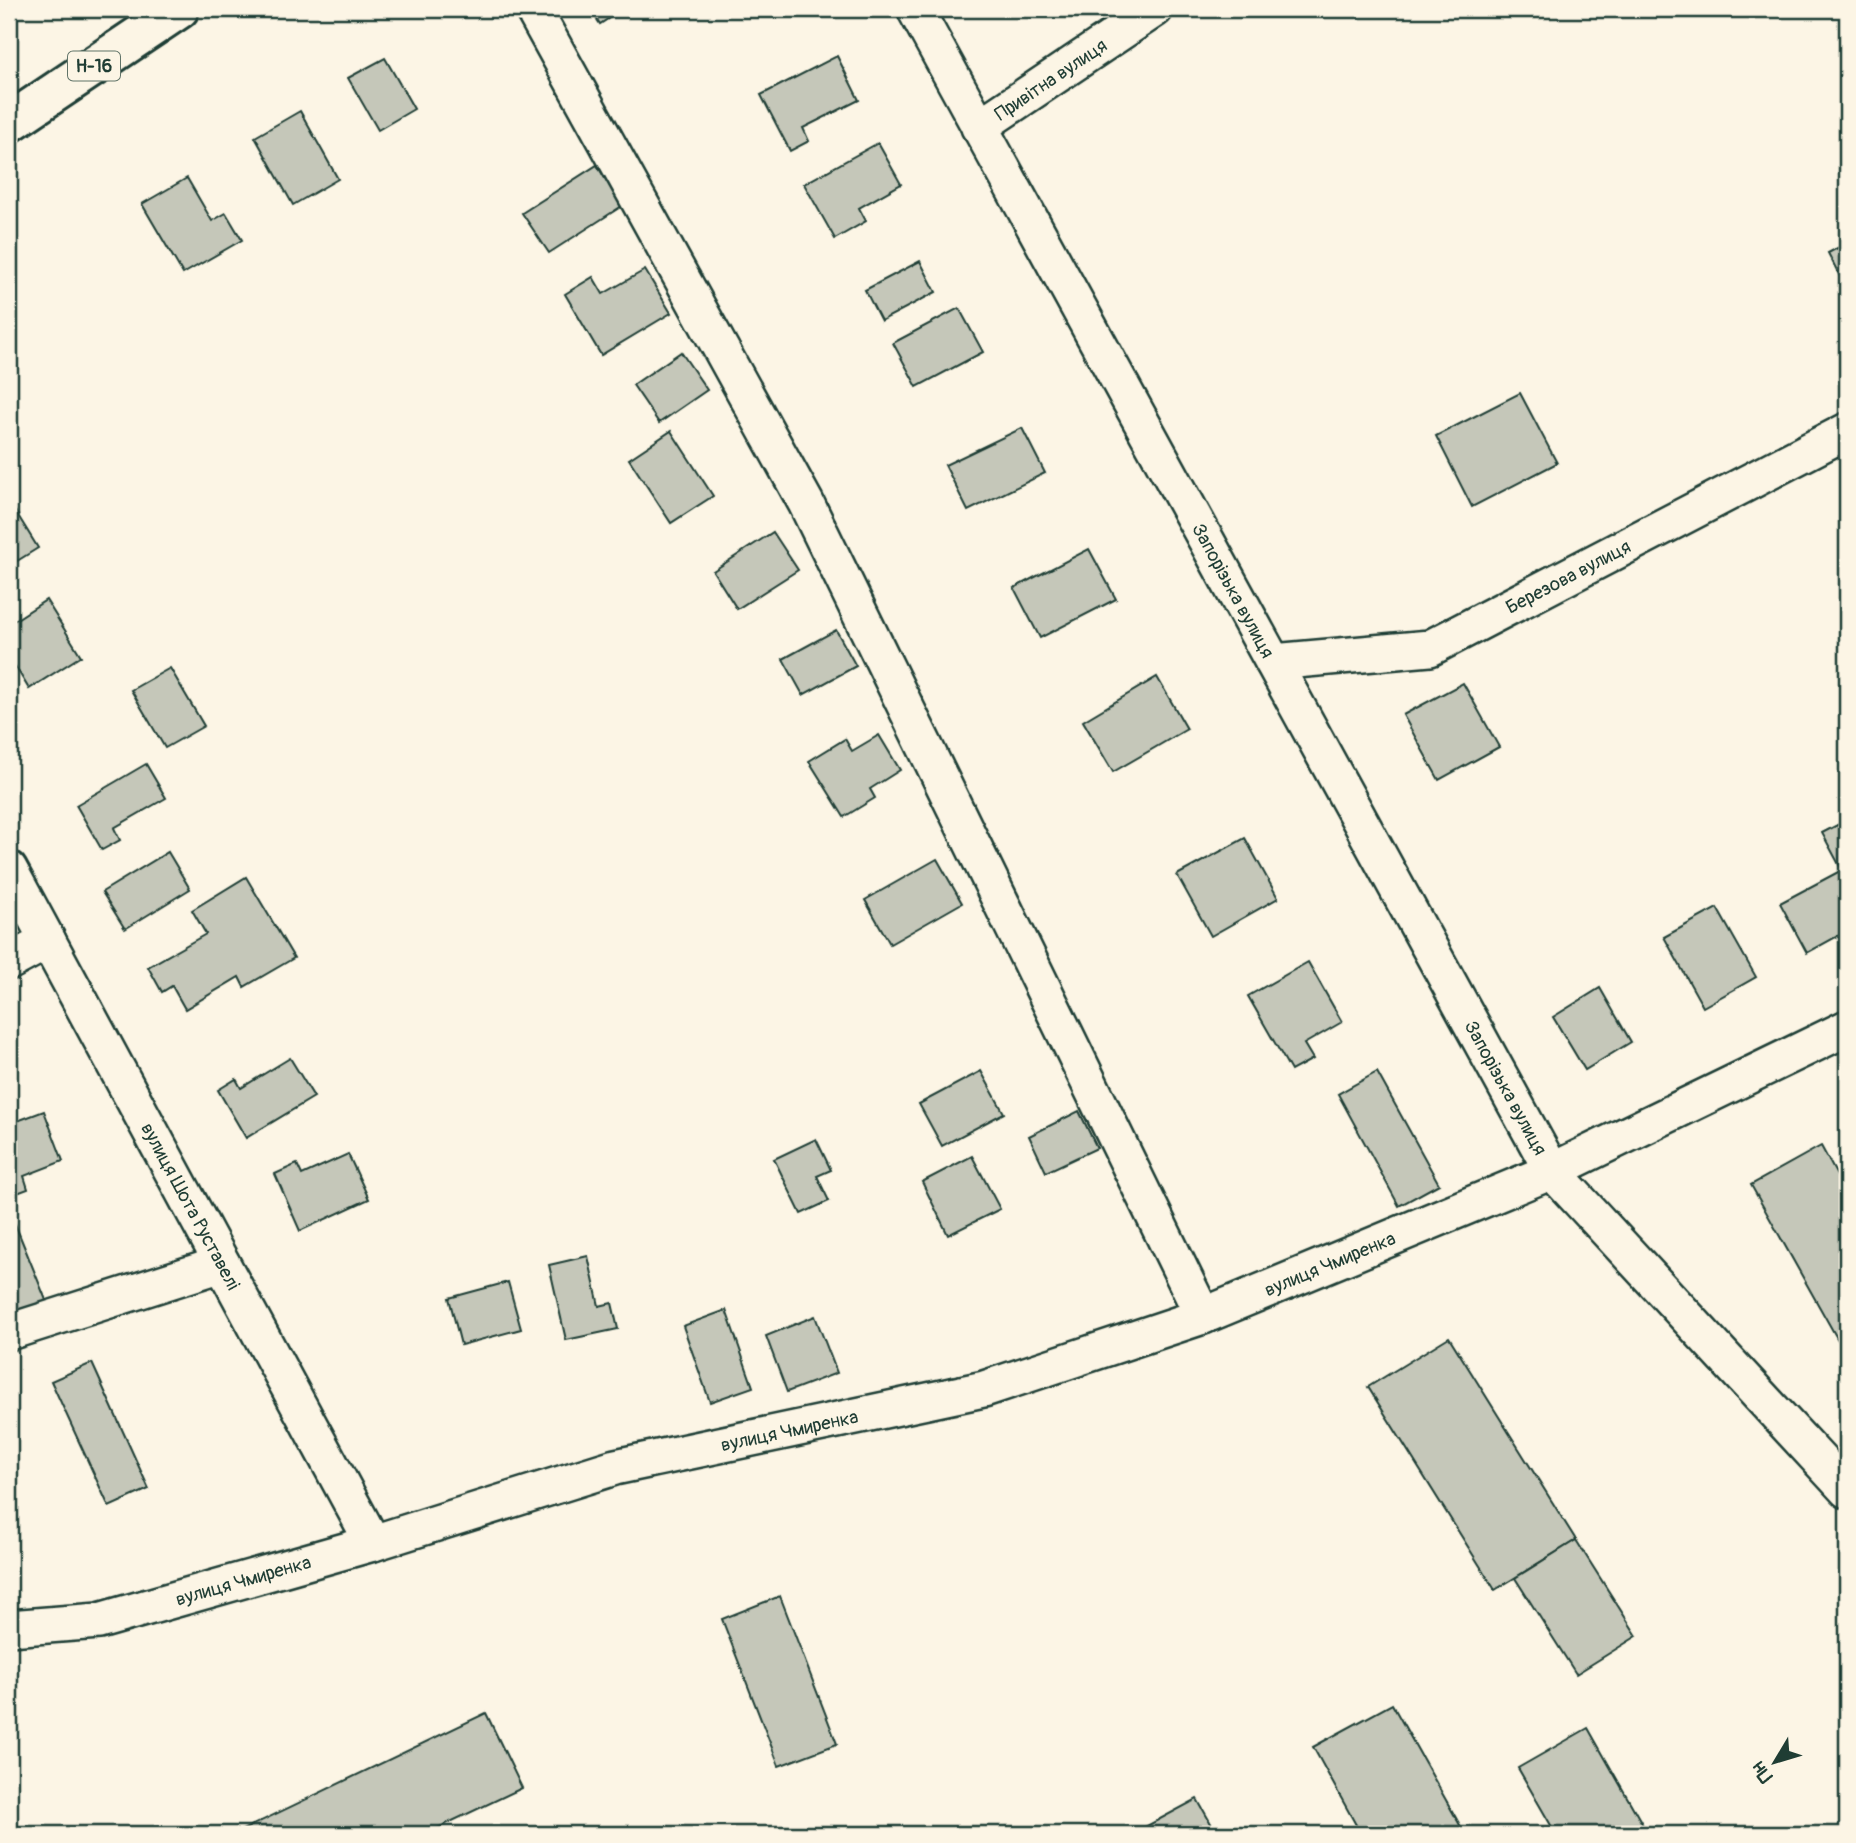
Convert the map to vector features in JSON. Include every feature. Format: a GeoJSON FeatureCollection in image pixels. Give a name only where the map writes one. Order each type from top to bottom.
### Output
{"type":"FeatureCollection","features":[{"type":"Feature","properties":{"kind":"main road","name":"Н-16"},"geometry":{"type":"LineString","coordinates":[[9,123],[179,9]]}},
{"type":"Feature","properties":{"kind":"street"},"geometry":{"type":"LineString","coordinates":[[533,9],[806,503],[1203,1316]]}},
{"type":"Feature","properties":{"kind":"street","name":"Запорізька вулиця"},"geometry":{"type":"LineString","coordinates":[[915,9],[1552,1171],[1847,1490]]}},
{"type":"Feature","properties":{"kind":"street","name":"Привітна вулиця"},"geometry":{"type":"LineString","coordinates":[[979,127],[1155,9]]}},
{"type":"Feature","properties":{"kind":"street","name":"Березова вулиця"},"geometry":{"type":"LineString","coordinates":[[1273,662],[1430,648],[1847,431]]}},
{"type":"Feature","properties":{"kind":"street","name":"вулиця Шота Руставелі"},"geometry":{"type":"LineString","coordinates":[[9,869],[373,1543]]}},
{"type":"Feature","properties":{"kind":"street"},"geometry":{"type":"LineString","coordinates":[[9,962],[48,941]]}},
{"type":"Feature","properties":{"kind":"street","name":"Запорізька вулиця"},"geometry":{"type":"LineString","coordinates":[[1552,1171],[1847,1028]]}},
{"type":"Feature","properties":{"kind":"street","name":"вулиця Чмиренка"},"geometry":{"type":"LineString","coordinates":[[9,1628],[99,1621],[373,1543],[614,1467],[984,1389],[1203,1316],[1552,1171]]}},
{"type":"Feature","properties":{"kind":"street"},"geometry":{"type":"LineString","coordinates":[[9,1332],[222,1264]]}},
{"type":"Feature","properties":{"kind":"building"},"geometry":{"type":"Polygon","coordinates":[[[590,9],[623,9],[600,24],[590,9]]]}},
{"type":"Feature","properties":{"kind":"building"},"geometry":{"type":"Polygon","coordinates":[[[837,56],[859,100],[803,128],[809,141],[790,151],[761,95],[837,56]]]}},
{"type":"Feature","properties":{"kind":"building"},"geometry":{"type":"Polygon","coordinates":[[[385,58],[414,109],[378,130],[348,78],[385,58]]]}},
{"type":"Feature","properties":{"kind":"building"},"geometry":{"type":"Polygon","coordinates":[[[300,111],[338,179],[293,205],[255,137],[300,111]]]}},
{"type":"Feature","properties":{"kind":"building"},"geometry":{"type":"Polygon","coordinates":[[[878,143],[901,184],[859,208],[866,221],[835,239],[804,184],[878,143]]]}},
{"type":"Feature","properties":{"kind":"building"},"geometry":{"type":"Polygon","coordinates":[[[597,165],[622,206],[549,253],[522,213],[597,165]]]}},
{"type":"Feature","properties":{"kind":"building"},"geometry":{"type":"Polygon","coordinates":[[[187,178],[212,221],[226,213],[242,240],[183,274],[142,204],[187,178]]]}},
{"type":"Feature","properties":{"kind":"building"},"geometry":{"type":"Polygon","coordinates":[[[1847,243],[1847,290],[1828,253],[1847,243]]]}},
{"type":"Feature","properties":{"kind":"building"},"geometry":{"type":"Polygon","coordinates":[[[920,261],[936,292],[881,321],[865,290],[920,261]]]}},
{"type":"Feature","properties":{"kind":"building"},"geometry":{"type":"Polygon","coordinates":[[[645,270],[671,313],[601,355],[565,294],[593,277],[603,294],[645,270]]]}},
{"type":"Feature","properties":{"kind":"building"},"geometry":{"type":"Polygon","coordinates":[[[959,308],[983,352],[917,387],[893,343],[959,308]]]}},
{"type":"Feature","properties":{"kind":"building"},"geometry":{"type":"Polygon","coordinates":[[[681,352],[707,390],[659,423],[633,385],[681,352]]]}},
{"type":"Feature","properties":{"kind":"building"},"geometry":{"type":"Polygon","coordinates":[[[1520,393],[1557,463],[1472,507],[1436,436],[1520,393]]]}},
{"type":"Feature","properties":{"kind":"building"},"geometry":{"type":"Polygon","coordinates":[[[1022,428],[1045,473],[968,511],[945,465],[1022,428]]]}},
{"type":"Feature","properties":{"kind":"building"},"geometry":{"type":"Polygon","coordinates":[[[671,431],[713,496],[671,523],[629,459],[671,431]]]}},
{"type":"Feature","properties":{"kind":"building"},"geometry":{"type":"Polygon","coordinates":[[[9,501],[38,548],[9,566],[9,501]]]}},
{"type":"Feature","properties":{"kind":"building"},"geometry":{"type":"Polygon","coordinates":[[[773,532],[798,570],[737,609],[713,571],[773,532]]]}},
{"type":"Feature","properties":{"kind":"building"},"geometry":{"type":"Polygon","coordinates":[[[1089,549],[1116,599],[1040,638],[1014,588],[1089,549]]]}},
{"type":"Feature","properties":{"kind":"building"},"geometry":{"type":"Polygon","coordinates":[[[46,600],[81,656],[29,689],[9,656],[9,624],[46,600]]]}},
{"type":"Feature","properties":{"kind":"building"},"geometry":{"type":"Polygon","coordinates":[[[836,630],[856,666],[803,695],[783,659],[836,630]]]}},
{"type":"Feature","properties":{"kind":"building"},"geometry":{"type":"Polygon","coordinates":[[[170,668],[204,726],[165,748],[131,690],[170,668]]]}},
{"type":"Feature","properties":{"kind":"building"},"geometry":{"type":"Polygon","coordinates":[[[1157,677],[1187,729],[1113,772],[1083,721],[1157,677]]]}},
{"type":"Feature","properties":{"kind":"building"},"geometry":{"type":"Polygon","coordinates":[[[1463,683],[1499,747],[1439,780],[1403,715],[1463,683]]]}},
{"type":"Feature","properties":{"kind":"building"},"geometry":{"type":"Polygon","coordinates":[[[879,735],[900,770],[870,789],[875,798],[844,817],[809,761],[845,739],[852,751],[879,735]]]}},
{"type":"Feature","properties":{"kind":"building"},"geometry":{"type":"Polygon","coordinates":[[[146,764],[166,798],[114,828],[120,840],[102,850],[76,805],[146,764]]]}},
{"type":"Feature","properties":{"kind":"building"},"geometry":{"type":"Polygon","coordinates":[[[1847,820],[1847,931],[1807,953],[1780,903],[1842,870],[1822,833],[1847,820]]]}},
{"type":"Feature","properties":{"kind":"building"},"geometry":{"type":"Polygon","coordinates":[[[1245,838],[1278,898],[1211,936],[1177,875],[1245,838]]]}},
{"type":"Feature","properties":{"kind":"building"},"geometry":{"type":"Polygon","coordinates":[[[168,852],[190,889],[125,929],[102,892],[168,852]]]}},
{"type":"Feature","properties":{"kind":"building"},"geometry":{"type":"Polygon","coordinates":[[[937,859],[962,903],[890,944],[865,900],[937,859]]]}},
{"type":"Feature","properties":{"kind":"building"},"geometry":{"type":"Polygon","coordinates":[[[246,877],[294,958],[244,987],[239,977],[185,1009],[172,986],[162,992],[148,967],[206,934],[192,910],[246,877]]]}},
{"type":"Feature","properties":{"kind":"building"},"geometry":{"type":"Polygon","coordinates":[[[1717,908],[1756,977],[1703,1007],[1664,937],[1717,908]]]}},
{"type":"Feature","properties":{"kind":"building"},"geometry":{"type":"Polygon","coordinates":[[[1308,962],[1342,1022],[1304,1044],[1313,1059],[1291,1071],[1248,996],[1308,962]]]}},
{"type":"Feature","properties":{"kind":"building"},"geometry":{"type":"Polygon","coordinates":[[[1600,988],[1631,1042],[1585,1070],[1553,1017],[1600,988]]]}},
{"type":"Feature","properties":{"kind":"building"},"geometry":{"type":"Polygon","coordinates":[[[290,1058],[314,1097],[246,1138],[218,1090],[236,1079],[241,1088],[290,1058]]]}},
{"type":"Feature","properties":{"kind":"building"},"geometry":{"type":"Polygon","coordinates":[[[981,1071],[1004,1113],[942,1146],[919,1104],[981,1071]]]}},
{"type":"Feature","properties":{"kind":"building"},"geometry":{"type":"Polygon","coordinates":[[[1377,1072],[1439,1184],[1399,1206],[1338,1094],[1377,1072]]]}},
{"type":"Feature","properties":{"kind":"building"},"geometry":{"type":"Polygon","coordinates":[[[44,1111],[63,1161],[24,1176],[28,1189],[9,1196],[9,1124],[44,1111]]]}},
{"type":"Feature","properties":{"kind":"building"},"geometry":{"type":"Polygon","coordinates":[[[1079,1111],[1097,1148],[1046,1172],[1029,1136],[1079,1111]]]}},
{"type":"Feature","properties":{"kind":"building"},"geometry":{"type":"Polygon","coordinates":[[[816,1139],[831,1170],[817,1176],[829,1201],[801,1214],[774,1159],[816,1139]]]}},
{"type":"Feature","properties":{"kind":"building"},"geometry":{"type":"Polygon","coordinates":[[[1821,1146],[1847,1194],[1847,1335],[1838,1340],[1751,1185],[1821,1146]]]}},
{"type":"Feature","properties":{"kind":"building"},"geometry":{"type":"Polygon","coordinates":[[[348,1154],[369,1199],[300,1231],[275,1174],[297,1164],[302,1175],[348,1154]]]}},
{"type":"Feature","properties":{"kind":"building"},"geometry":{"type":"Polygon","coordinates":[[[972,1156],[1000,1209],[948,1235],[922,1182],[972,1156]]]}},
{"type":"Feature","properties":{"kind":"building"},"geometry":{"type":"Polygon","coordinates":[[[15,1224],[48,1305],[9,1321],[9,1226],[15,1224]]]}},
{"type":"Feature","properties":{"kind":"building"},"geometry":{"type":"Polygon","coordinates":[[[588,1256],[599,1306],[612,1303],[618,1329],[566,1340],[549,1265],[588,1256]]]}},
{"type":"Feature","properties":{"kind":"building"},"geometry":{"type":"Polygon","coordinates":[[[508,1282],[521,1329],[461,1345],[449,1298],[508,1282]]]}},
{"type":"Feature","properties":{"kind":"building"},"geometry":{"type":"Polygon","coordinates":[[[726,1310],[753,1387],[710,1402],[683,1326],[726,1310]]]}},
{"type":"Feature","properties":{"kind":"building"},"geometry":{"type":"Polygon","coordinates":[[[815,1316],[837,1373],[787,1392],[766,1336],[815,1316]]]}},
{"type":"Feature","properties":{"kind":"building"},"geometry":{"type":"Polygon","coordinates":[[[1449,1337],[1576,1540],[1495,1590],[1368,1387],[1449,1337]]]}},
{"type":"Feature","properties":{"kind":"building"},"geometry":{"type":"Polygon","coordinates":[[[92,1363],[149,1489],[109,1507],[51,1381],[92,1363]]]}},
{"type":"Feature","properties":{"kind":"building"},"geometry":{"type":"Polygon","coordinates":[[[1576,1540],[1637,1636],[1576,1674],[1515,1578],[1576,1540]]]}},
{"type":"Feature","properties":{"kind":"building"},"geometry":{"type":"Polygon","coordinates":[[[780,1596],[837,1744],[779,1766],[722,1619],[780,1596]]]}},
{"type":"Feature","properties":{"kind":"building"},"geometry":{"type":"Polygon","coordinates":[[[1392,1704],[1465,1834],[1361,1834],[1313,1747],[1392,1704]]]}},
{"type":"Feature","properties":{"kind":"building"},"geometry":{"type":"Polygon","coordinates":[[[486,1713],[522,1788],[425,1834],[234,1834],[486,1713]]]}},
{"type":"Feature","properties":{"kind":"building"},"geometry":{"type":"Polygon","coordinates":[[[1588,1728],[1648,1834],[1556,1834],[1518,1768],[1588,1728]]]}},
{"type":"Feature","properties":{"kind":"building"},"geometry":{"type":"Polygon","coordinates":[[[1197,1799],[1217,1834],[1132,1834],[1197,1799]]]}}]}
